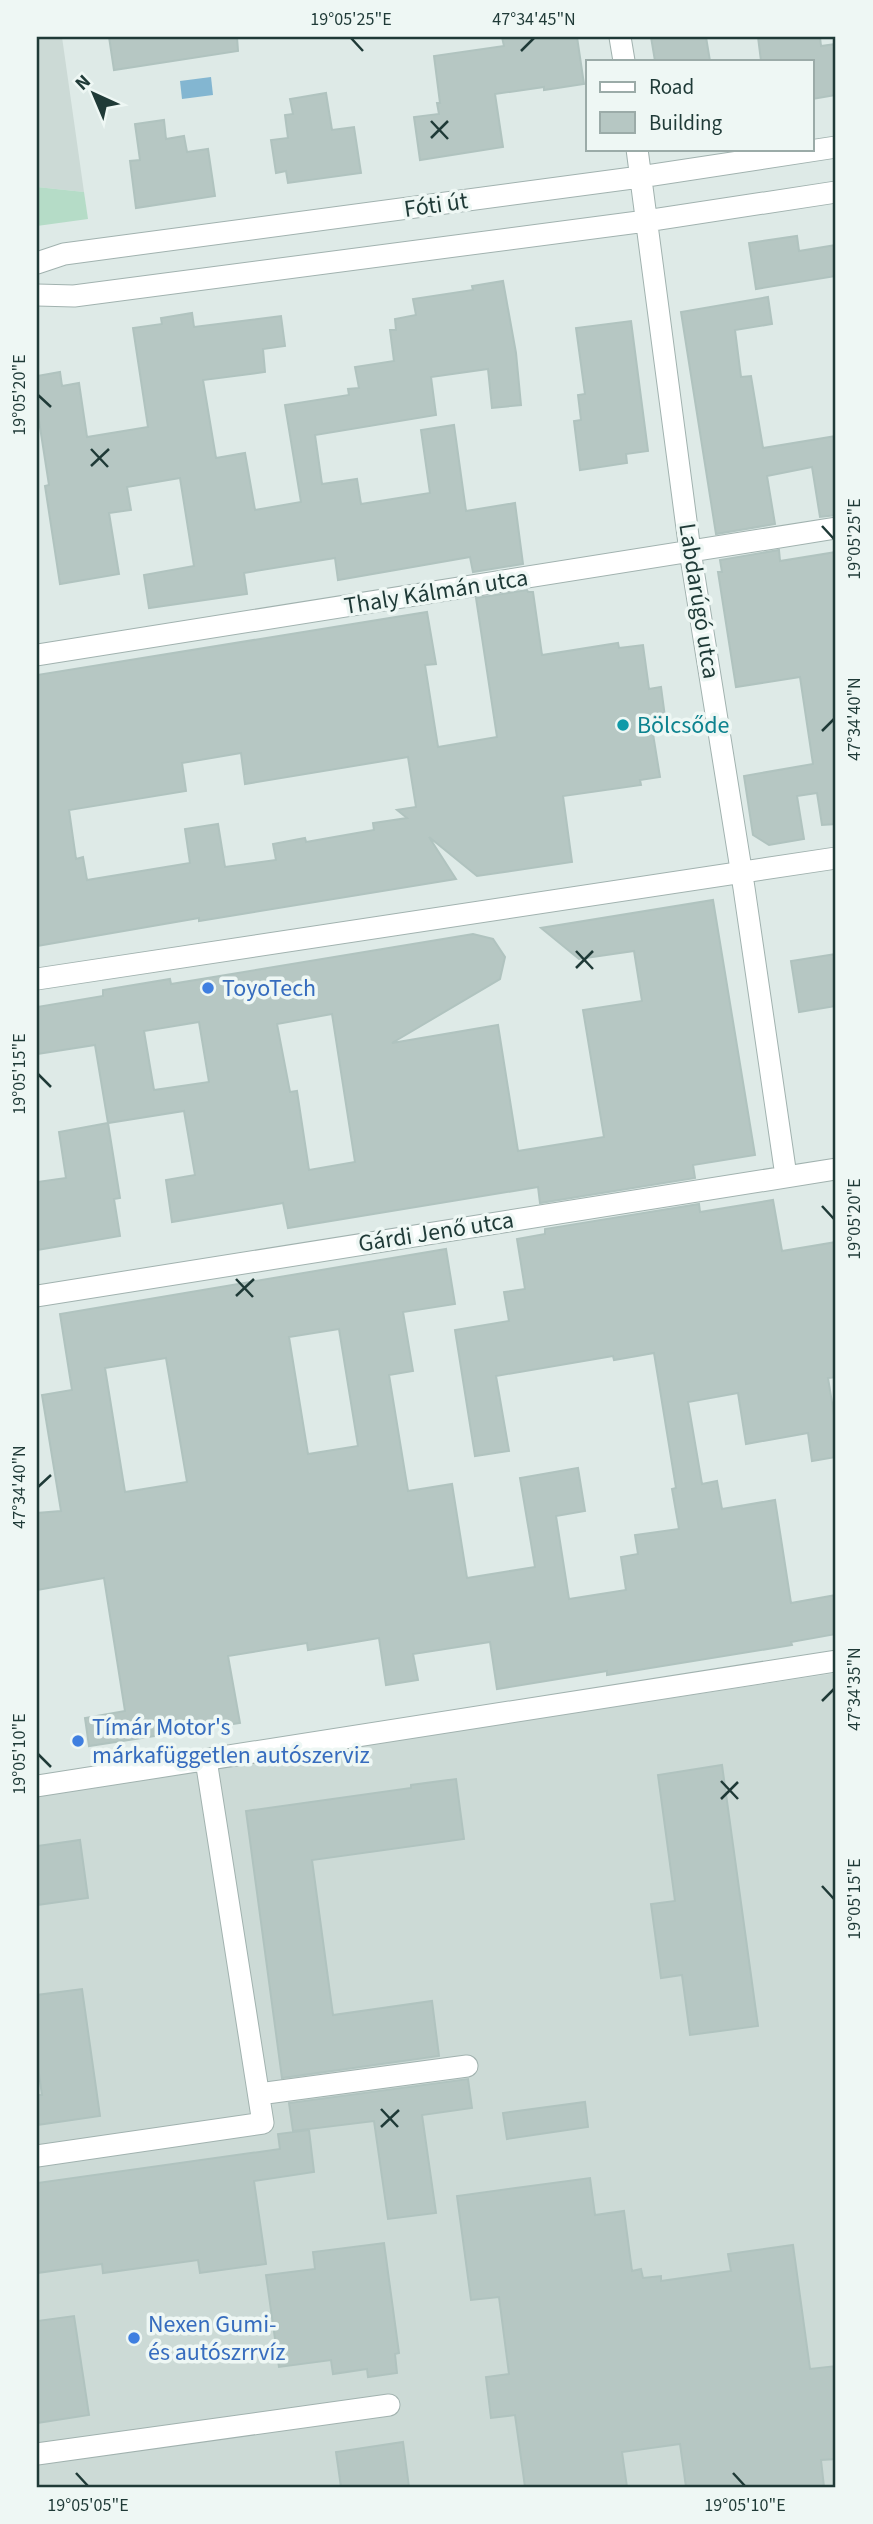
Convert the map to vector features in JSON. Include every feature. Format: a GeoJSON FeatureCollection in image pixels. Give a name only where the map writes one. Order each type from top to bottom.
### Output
{"type":"FeatureCollection","features":[{"type":"Feature","properties":{"kind":"street"},"geometry":{"type":"LineString","coordinates":[[620,37],[624,60]]}},
{"type":"Feature","properties":{"kind":"street","name":"Fóti út"},"geometry":{"type":"LineString","coordinates":[[37,262],[64,254],[640,177],[836,147]]}},
{"type":"Feature","properties":{"kind":"street","name":"Labdarúgó utca"},"geometry":{"type":"LineString","coordinates":[[636,150],[690,551],[786,1176]]}},
{"type":"Feature","properties":{"kind":"street","name":"Fóti út"},"geometry":{"type":"LineString","coordinates":[[37,295],[74,296],[646,221],[836,192]]}},
{"type":"Feature","properties":{"kind":"street","name":"Thaly Kálmán utca"},"geometry":{"type":"LineString","coordinates":[[37,655],[836,528]]}},
{"type":"Feature","properties":{"kind":"street"},"geometry":{"type":"LineString","coordinates":[[37,979],[836,858]]}},
{"type":"Feature","properties":{"kind":"street","name":"Gárdi Jenő utca"},"geometry":{"type":"LineString","coordinates":[[37,1296],[836,1169]]}},
{"type":"Feature","properties":{"kind":"street"},"geometry":{"type":"LineString","coordinates":[[37,1786],[836,1661]]}},
{"type":"Feature","properties":{"kind":"street"},"geometry":{"type":"LineString","coordinates":[[37,2156],[263,2123],[206,1760]]}},
{"type":"Feature","properties":{"kind":"street"},"geometry":{"type":"LineString","coordinates":[[259,2094],[467,2066]]}},
{"type":"Feature","properties":{"kind":"street"},"geometry":{"type":"LineString","coordinates":[[37,2454],[389,2405]]}},
{"type":"Feature","properties":{"kind":"shaded area"},"geometry":{"type":"Polygon","coordinates":[[[37,37],[62,37],[84,192],[37,187],[37,37]]]}},
{"type":"Feature","properties":{"kind":"shaded area"},"geometry":{"type":"Polygon","coordinates":[[[836,1673],[836,2487],[37,2487],[37,1795],[836,1673]]]}},
{"type":"Feature","properties":{"kind":"green space"},"geometry":{"type":"Polygon","coordinates":[[[37,187],[84,192],[88,219],[37,226],[37,187]]]}},
{"type":"Feature","properties":{"kind":"water"},"geometry":{"type":"Polygon","coordinates":[[[211,77],[213,95],[182,99],[180,81],[211,77]]]}},
{"type":"Feature","properties":{"kind":"building"},"geometry":{"type":"Polygon","coordinates":[[[109,37],[237,37],[238,51],[114,70],[109,37]]]}},
{"type":"Feature","properties":{"kind":"building"},"geometry":{"type":"Polygon","coordinates":[[[502,37],[577,37],[584,84],[495,94],[503,147],[420,160],[414,117],[439,114],[434,56],[504,46],[502,37]]]}},
{"type":"Feature","properties":{"kind":"building"},"geometry":{"type":"Polygon","coordinates":[[[651,37],[706,37],[710,60],[655,60],[651,37]]]}},
{"type":"Feature","properties":{"kind":"building"},"geometry":{"type":"Polygon","coordinates":[[[758,37],[820,37],[821,46],[836,44],[836,95],[814,99],[814,60],[761,60],[758,37]]]}},
{"type":"Feature","properties":{"kind":"building"},"geometry":{"type":"Polygon","coordinates":[[[326,93],[332,130],[354,127],[361,173],[288,183],[286,171],[276,173],[271,140],[288,138],[285,115],[293,114],[290,99],[326,93]]]}},
{"type":"Feature","properties":{"kind":"building"},"geometry":{"type":"Polygon","coordinates":[[[164,120],[166,139],[184,136],[187,152],[208,149],[215,196],[136,208],[130,161],[140,160],[135,124],[164,120]]]}},
{"type":"Feature","properties":{"kind":"building"},"geometry":{"type":"Polygon","coordinates":[[[797,236],[799,251],[836,245],[836,276],[756,289],[749,243],[797,236]]]}},
{"type":"Feature","properties":{"kind":"building"},"geometry":{"type":"Polygon","coordinates":[[[503,281],[516,353],[521,405],[492,408],[488,369],[431,377],[436,415],[315,435],[322,484],[357,479],[361,504],[430,493],[421,430],[454,425],[466,511],[515,503],[523,564],[473,572],[470,557],[338,580],[335,558],[244,573],[247,594],[149,608],[144,575],[194,566],[180,478],[127,487],[131,510],[109,513],[119,574],[60,584],[45,486],[49,485],[37,408],[37,376],[60,372],[62,386],[79,383],[87,437],[148,427],[133,328],[162,324],[161,318],[192,313],[194,327],[281,316],[285,346],[263,349],[265,372],[203,380],[216,458],[245,453],[255,510],[301,502],[285,405],[349,395],[348,389],[359,388],[355,367],[394,361],[390,330],[396,330],[395,319],[416,315],[413,299],[473,290],[472,286],[503,281]]]}},
{"type":"Feature","properties":{"kind":"building"},"geometry":{"type":"Polygon","coordinates":[[[768,297],[772,324],[735,330],[741,377],[751,376],[763,448],[836,436],[836,515],[820,517],[812,467],[767,476],[775,524],[716,534],[681,312],[768,297]]]}},
{"type":"Feature","properties":{"kind":"building"},"geometry":{"type":"Polygon","coordinates":[[[631,321],[648,451],[626,454],[627,463],[580,470],[574,421],[581,420],[578,395],[585,394],[576,328],[631,321]]]}},
{"type":"Feature","properties":{"kind":"building"},"geometry":{"type":"Polygon","coordinates":[[[779,550],[780,561],[836,552],[836,824],[822,825],[817,793],[797,796],[804,839],[769,845],[753,835],[744,776],[813,764],[800,677],[736,687],[718,572],[722,572],[720,560],[779,550]]]}},
{"type":"Feature","properties":{"kind":"building"},"geometry":{"type":"Polygon","coordinates":[[[527,590],[533,592],[542,655],[618,643],[619,648],[643,645],[649,689],[661,687],[667,732],[653,734],[660,777],[640,780],[641,785],[563,796],[572,862],[477,876],[429,837],[456,879],[37,946],[37,675],[427,612],[436,664],[425,665],[438,747],[497,737],[476,598],[527,590]],[[241,753],[182,763],[186,791],[69,810],[76,859],[83,857],[87,880],[190,863],[185,829],[218,824],[225,867],[276,860],[273,844],[305,838],[306,842],[374,830],[373,823],[407,818],[397,810],[416,807],[408,757],[245,784],[241,753]]]}},
{"type":"Feature","properties":{"kind":"building"},"geometry":{"type":"Polygon","coordinates":[[[713,900],[755,1155],[693,1165],[695,1178],[540,1203],[538,1187],[288,1228],[283,1203],[172,1222],[166,1180],[195,1175],[184,1111],[108,1123],[95,1045],[37,1054],[37,1007],[103,996],[103,990],[170,979],[171,984],[473,934],[493,939],[505,957],[500,979],[392,1043],[498,1025],[518,1151],[604,1137],[583,1010],[642,1001],[634,951],[579,959],[541,928],[713,900]],[[332,1014],[277,1024],[290,1092],[297,1091],[309,1170],[355,1162],[332,1014]],[[199,1022],[144,1031],[154,1090],[209,1082],[199,1022]]]}},
{"type":"Feature","properties":{"kind":"building"},"geometry":{"type":"Polygon","coordinates":[[[836,954],[836,1006],[799,1012],[791,961],[836,954]]]}},
{"type":"Feature","properties":{"kind":"building"},"geometry":{"type":"Polygon","coordinates":[[[108,1123],[120,1198],[114,1199],[120,1236],[37,1250],[37,1182],[66,1178],[59,1132],[108,1123]]]}},
{"type":"Feature","properties":{"kind":"building"},"geometry":{"type":"Polygon","coordinates":[[[773,1200],[782,1251],[836,1242],[836,1377],[828,1378],[836,1427],[836,1457],[812,1461],[808,1433],[746,1444],[738,1393],[688,1402],[702,1484],[717,1481],[722,1509],[775,1500],[791,1603],[836,1595],[836,1634],[791,1642],[792,1645],[607,1675],[607,1671],[497,1689],[490,1642],[413,1654],[418,1680],[386,1685],[379,1638],[308,1650],[307,1643],[228,1656],[240,1723],[89,1746],[85,1718],[125,1711],[104,1578],[37,1590],[37,1513],[61,1511],[42,1395],[72,1390],[60,1314],[446,1249],[455,1304],[403,1312],[413,1371],[389,1375],[408,1491],[452,1484],[467,1578],[535,1567],[520,1478],[578,1468],[585,1511],[556,1516],[569,1599],[626,1590],[621,1557],[638,1554],[635,1535],[679,1529],[672,1489],[676,1488],[654,1353],[614,1360],[613,1356],[496,1376],[509,1451],[475,1456],[455,1330],[509,1321],[504,1292],[525,1289],[517,1239],[545,1234],[545,1229],[699,1204],[700,1212],[773,1200]],[[339,1329],[289,1337],[308,1454],[358,1446],[339,1329]],[[166,1358],[105,1368],[125,1492],[187,1482],[166,1358]]]}},
{"type":"Feature","properties":{"kind":"building"},"geometry":{"type":"Polygon","coordinates":[[[722,1765],[758,2026],[690,2035],[682,1975],[661,1978],[651,1904],[675,1901],[658,1775],[722,1765]]]}},
{"type":"Feature","properties":{"kind":"building"},"geometry":{"type":"Polygon","coordinates":[[[456,1779],[464,1839],[312,1860],[333,2015],[432,2001],[439,2056],[282,2078],[246,1811],[411,1788],[411,1785],[456,1779]]]}},
{"type":"Feature","properties":{"kind":"building"},"geometry":{"type":"Polygon","coordinates":[[[80,1840],[88,1898],[37,1905],[37,1846],[80,1840]]]}},
{"type":"Feature","properties":{"kind":"building"},"geometry":{"type":"Polygon","coordinates":[[[82,1989],[100,2116],[37,2125],[37,2095],[42,2095],[37,2060],[37,1995],[82,1989]]]}},
{"type":"Feature","properties":{"kind":"building"},"geometry":{"type":"Polygon","coordinates":[[[468,2079],[472,2108],[422,2115],[436,2213],[388,2219],[374,2121],[293,2131],[289,2103],[468,2079]]]}},
{"type":"Feature","properties":{"kind":"building"},"geometry":{"type":"Polygon","coordinates":[[[585,2102],[588,2127],[507,2139],[503,2113],[585,2102]]]}},
{"type":"Feature","properties":{"kind":"building"},"geometry":{"type":"Polygon","coordinates":[[[309,2130],[314,2172],[254,2181],[266,2264],[200,2273],[198,2260],[103,2273],[102,2264],[37,2273],[37,2183],[280,2149],[278,2134],[309,2130]]]}},
{"type":"Feature","properties":{"kind":"building"},"geometry":{"type":"Polygon","coordinates":[[[590,2178],[595,2215],[624,2211],[632,2271],[641,2269],[643,2278],[661,2276],[661,2281],[731,2271],[728,2254],[793,2245],[810,2369],[836,2366],[836,2459],[821,2460],[824,2487],[686,2487],[680,2444],[622,2452],[627,2487],[525,2487],[515,2415],[491,2418],[486,2377],[509,2374],[499,2297],[471,2300],[457,2196],[590,2178]]]}},
{"type":"Feature","properties":{"kind":"building"},"geometry":{"type":"Polygon","coordinates":[[[384,2243],[399,2353],[395,2354],[397,2373],[368,2377],[367,2369],[333,2374],[331,2360],[279,2367],[266,2275],[315,2269],[313,2252],[384,2243]]]}},
{"type":"Feature","properties":{"kind":"building"},"geometry":{"type":"Polygon","coordinates":[[[74,2316],[89,2415],[37,2423],[37,2321],[74,2316]]]}},
{"type":"Feature","properties":{"kind":"building"},"geometry":{"type":"Polygon","coordinates":[[[403,2442],[409,2487],[341,2487],[336,2452],[403,2442]]]}},
{"type":"Feature","properties":{"kind":"place","name":"Bölcsőde"},"geometry":{"type":"Point","coordinates":[623,725]}},
{"type":"Feature","properties":{"kind":"place","name":"ToyoTech"},"geometry":{"type":"Point","coordinates":[208,988]}},
{"type":"Feature","properties":{"kind":"place","name":"Tímár Motor's márkafüggetlen autószerviz"},"geometry":{"type":"Point","coordinates":[78,1741]}},
{"type":"Feature","properties":{"kind":"place","name":"Nexen Gumi- és autószrrvíz"},"geometry":{"type":"Point","coordinates":[134,2338]}}]}
